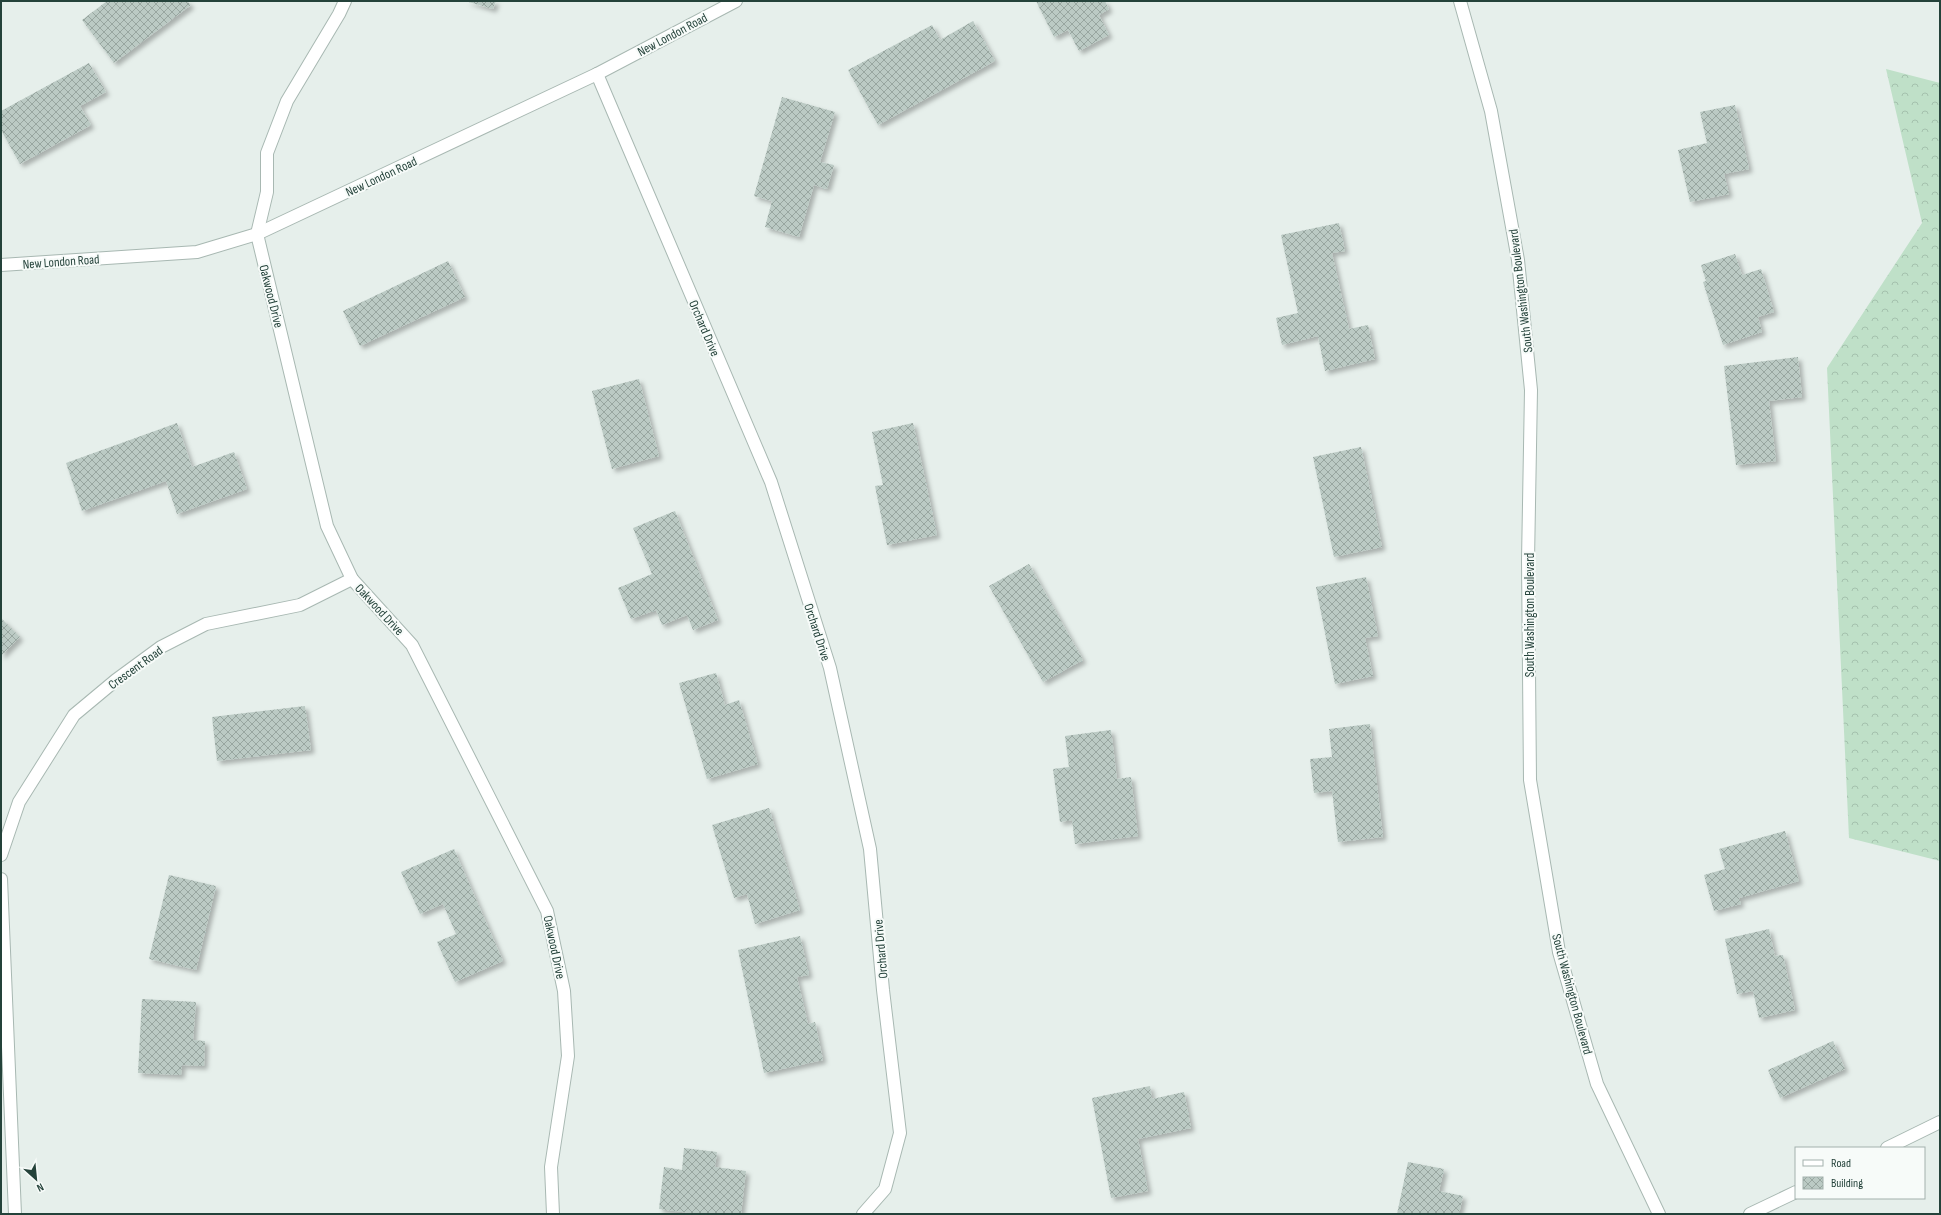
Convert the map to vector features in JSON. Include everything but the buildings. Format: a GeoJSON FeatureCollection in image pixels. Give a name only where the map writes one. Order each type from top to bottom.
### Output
{"type":"FeatureCollection","features":[{"type":"Feature","properties":{"kind":"street","name":"Oakwood Drive"},"geometry":{"type":"LineString","coordinates":[[345,1],[339,14],[287,101],[267,153],[267,192],[257,234],[327,526],[352,579],[412,645],[547,911],[564,992],[568,1056],[551,1167],[553,1214]]}},
{"type":"Feature","properties":{"kind":"street","name":"New London Road"},"geometry":{"type":"LineString","coordinates":[[1,264],[197,252],[257,234],[597,74],[736,1]]}},
{"type":"Feature","properties":{"kind":"street","name":"South Washington Boulevard"},"geometry":{"type":"LineString","coordinates":[[1460,1],[1491,111],[1518,260],[1531,390],[1528,561],[1530,780],[1559,952],[1597,1084],[1659,1214]]}},
{"type":"Feature","properties":{"kind":"street","name":"Orchard Drive"},"geometry":{"type":"LineString","coordinates":[[597,74],[770,482],[830,668],[870,849],[883,990],[900,1133],[885,1189],[863,1214]]}},
{"type":"Feature","properties":{"kind":"street","name":"Crescent Road"},"geometry":{"type":"LineString","coordinates":[[1,855],[18,802],[74,715],[116,680],[161,647],[206,624],[300,605],[352,579]]}},
{"type":"Feature","properties":{"kind":"street"},"geometry":{"type":"LineString","coordinates":[[1,879],[16,1214]]}},
{"type":"Feature","properties":{"kind":"street"},"geometry":{"type":"LineString","coordinates":[[1889,1147],[1940,1122]]}},
{"type":"Feature","properties":{"kind":"street"},"geometry":{"type":"LineString","coordinates":[[1750,1214],[1795,1192]]}},
{"type":"Feature","properties":{"kind":"green space"},"geometry":{"type":"Polygon","coordinates":[[[1886,69],[1940,83],[1940,861],[1849,838],[1827,368],[1922,223],[1886,69]]]}}]}
